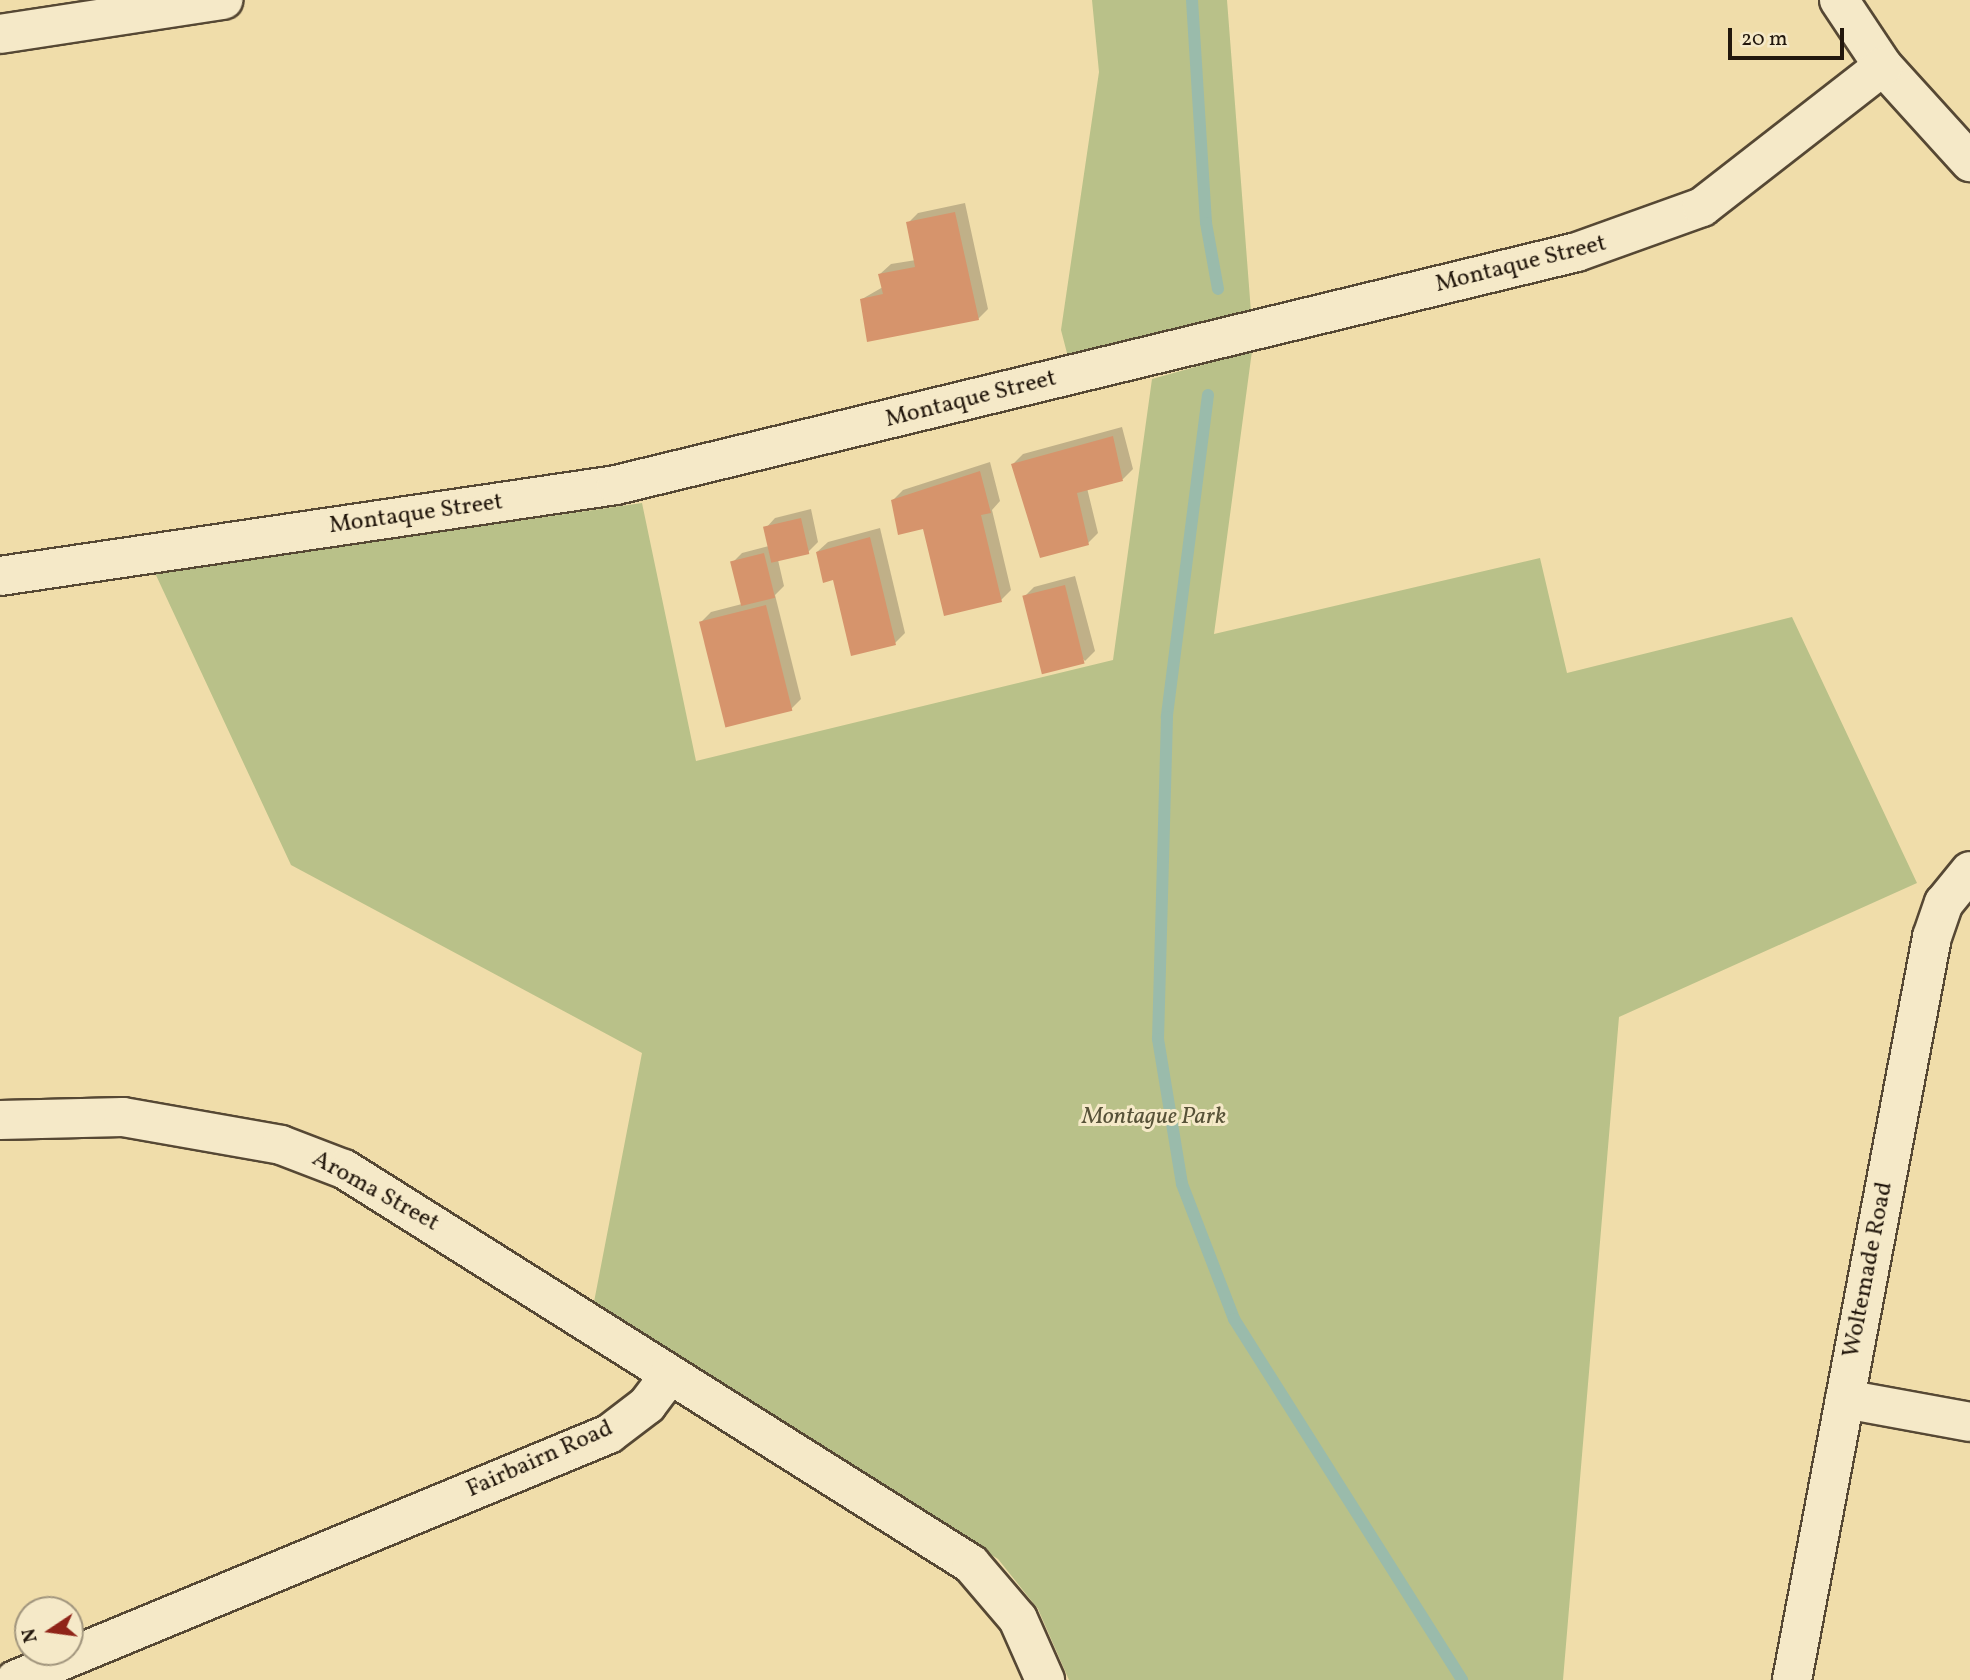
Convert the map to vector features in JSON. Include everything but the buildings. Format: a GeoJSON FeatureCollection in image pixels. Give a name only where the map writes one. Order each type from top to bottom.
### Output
{"type":"FeatureCollection","features":[{"type":"Feature","properties":{"kind":"street"},"geometry":{"type":"LineString","coordinates":[[0,34],[53,13],[223,0]]}},
{"type":"Feature","properties":{"kind":"street"},"geometry":{"type":"LineString","coordinates":[[1839,0],[1883,66],[1970,162]]}},
{"type":"Feature","properties":{"kind":"street","name":"Montaque Street"},"geometry":{"type":"LineString","coordinates":[[0,576],[615,485],[1577,252],[1702,207],[1883,66]]}},
{"type":"Feature","properties":{"kind":"street","name":"Woltemade Road"},"geometry":{"type":"LineString","coordinates":[[1793,1680],[1932,937],[1944,902],[1970,871]]}},
{"type":"Feature","properties":{"kind":"street","name":"Aroma Street"},"geometry":{"type":"LineString","coordinates":[[0,1120],[123,1117],[310,1154],[399,1201],[670,1375]]}},
{"type":"Feature","properties":{"kind":"street"},"geometry":{"type":"LineString","coordinates":[[670,1375],[971,1564],[1018,1619],[1045,1680]]}},
{"type":"Feature","properties":{"kind":"street","name":"Fairbairn Road"},"geometry":{"type":"LineString","coordinates":[[15,1680],[609,1434],[647,1405],[670,1375]]}},
{"type":"Feature","properties":{"kind":"street"},"geometry":{"type":"LineString","coordinates":[[1845,1399],[1970,1422]]}},
{"type":"Feature","properties":{"kind":"green space"},"geometry":{"type":"Polygon","coordinates":[[[1092,0],[1227,0],[1251,312],[1068,357],[1061,330],[1099,72],[1092,0]]]}},
{"type":"Feature","properties":{"kind":"green space","name":"Montague Park"},"geometry":{"type":"Polygon","coordinates":[[[1252,351],[1214,634],[1540,558],[1567,673],[1792,617],[1917,883],[1619,1017],[1563,1680],[1069,1680],[1038,1609],[998,1559],[594,1302],[642,1053],[291,865],[155,573],[642,503],[696,761],[1113,660],[1152,379],[1252,351]]]}},
{"type":"Feature","properties":{"kind":"waterway"},"geometry":{"type":"LineString","coordinates":[[1192,0],[1206,223],[1218,289]]}},
{"type":"Feature","properties":{"kind":"waterway"},"geometry":{"type":"LineString","coordinates":[[1208,395],[1167,717],[1158,1039],[1182,1184],[1234,1319],[1462,1680]]}}]}
